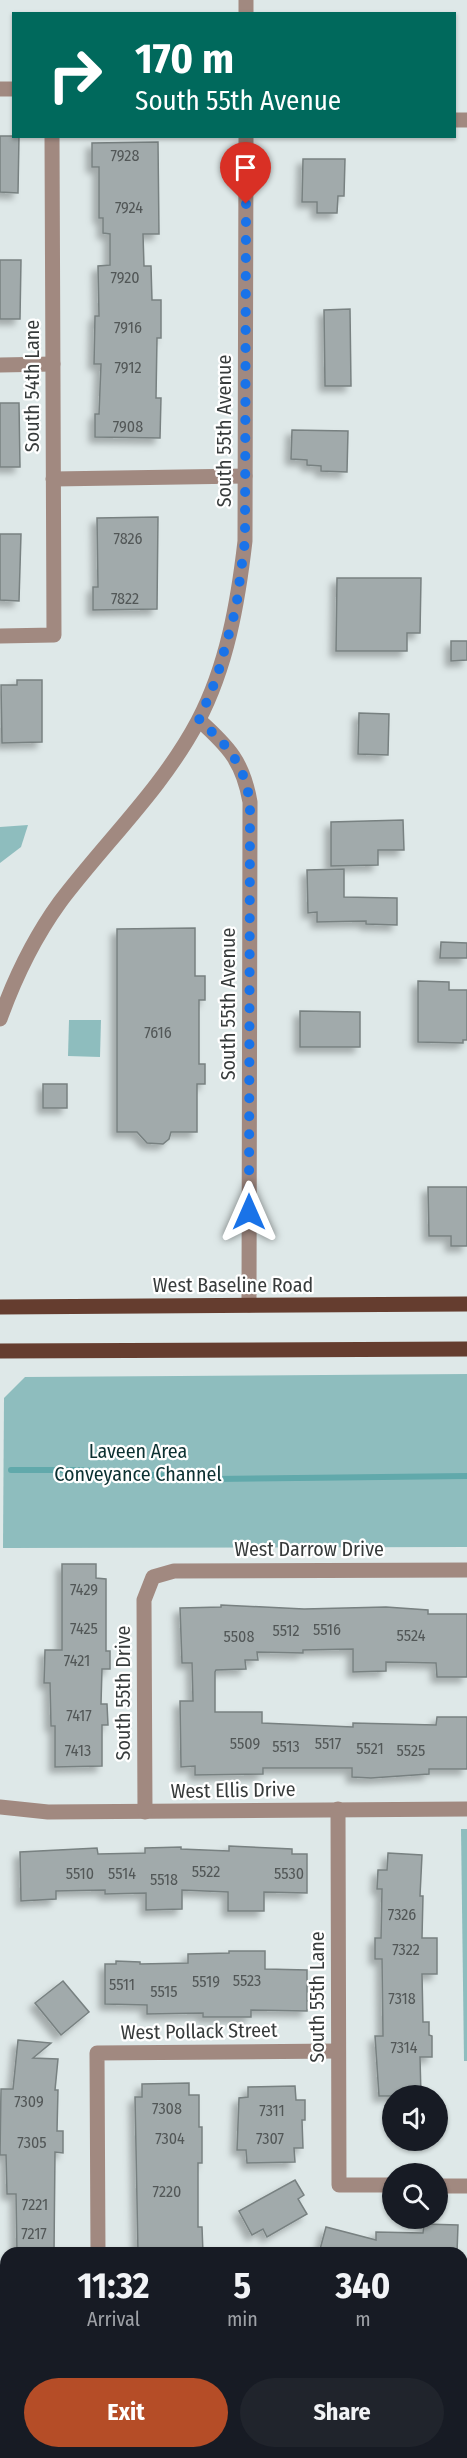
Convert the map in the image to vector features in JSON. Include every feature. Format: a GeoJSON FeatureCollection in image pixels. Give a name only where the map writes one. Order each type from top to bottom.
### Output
{"type":"FeatureCollection","features":[{"type":"Feature","properties":{"kind":"main road","name":"West Baseline Road"},"geometry":{"type":"LineString","coordinates":[[0,1306],[467,1304]]}},
{"type":"Feature","properties":{"kind":"main road"},"geometry":{"type":"LineString","coordinates":[[0,1351],[467,1349]]}},
{"type":"Feature","properties":{"kind":"street","name":"South 54th Lane"},"geometry":{"type":"LineString","coordinates":[[0,636],[54,635],[52,138]]}},
{"type":"Feature","properties":{"kind":"street","name":"South 55th Avenue"},"geometry":{"type":"LineString","coordinates":[[0,1019],[21,966],[34,942],[60,902],[158,785],[199,720],[217,677],[236,608],[245,541],[246,138]]}},
{"type":"Feature","properties":{"kind":"street"},"geometry":{"type":"LineString","coordinates":[[0,364],[53,364]]}},
{"type":"Feature","properties":{"kind":"street"},"geometry":{"type":"LineString","coordinates":[[53,479],[245,476]]}},
{"type":"Feature","properties":{"kind":"street","name":"South 55th Avenue"},"geometry":{"type":"LineString","coordinates":[[199,720],[232,754],[246,778],[250,802],[249,1305]]}},
{"type":"Feature","properties":{"kind":"street","name":"West Darrow Drive"},"geometry":{"type":"LineString","coordinates":[[153,1577],[174,1571],[467,1570]]}},
{"type":"Feature","properties":{"kind":"street","name":"South 55th Drive"},"geometry":{"type":"LineString","coordinates":[[145,1812],[144,1600],[153,1577]]}},
{"type":"Feature","properties":{"kind":"street","name":"West Ellis Drive"},"geometry":{"type":"LineString","coordinates":[[0,1807],[48,1812],[467,1809]]}},
{"type":"Feature","properties":{"kind":"street","name":"South 55th Lane"},"geometry":{"type":"LineString","coordinates":[[338,1809],[339,2185],[382,2185]]}},
{"type":"Feature","properties":{"kind":"street","name":"West Pollack Street"},"geometry":{"type":"LineString","coordinates":[[98,2247],[97,2053],[338,2051]]}},
{"type":"Feature","properties":{"kind":"street"},"geometry":{"type":"LineString","coordinates":[[448,2186],[467,2186]]}},
{"type":"Feature","properties":{"kind":"green space"},"geometry":{"type":"Polygon","coordinates":[[[28,825],[21,847],[0,863],[0,827],[28,825]]]}},
{"type":"Feature","properties":{"kind":"green space"},"geometry":{"type":"Polygon","coordinates":[[[69,1020],[101,1020],[100,1057],[68,1056],[69,1020]]]}},
{"type":"Feature","properties":{"kind":"green space","name":"Laveen Area Conveyance Channel"},"geometry":{"type":"Polygon","coordinates":[[[467,1374],[467,1547],[3,1548],[4,1398],[25,1377],[467,1374]]]}},
{"type":"Feature","properties":{"kind":"green space"},"geometry":{"type":"Polygon","coordinates":[[[461,1829],[467,1829],[467,2061],[464,2061],[461,1829]]]}},
{"type":"Feature","properties":{"kind":"building"},"geometry":{"type":"Polygon","coordinates":[[[0,136],[12,136],[12,138],[19,138],[18,193],[0,192],[0,136]]]}},
{"type":"Feature","properties":{"kind":"building"},"geometry":{"type":"Polygon","coordinates":[[[158,142],[159,234],[143,234],[144,266],[151,266],[152,300],[161,300],[161,338],[157,338],[156,398],[161,398],[160,438],[95,437],[95,414],[99,414],[101,364],[94,364],[95,316],[99,316],[98,266],[110,265],[110,234],[103,233],[103,218],[99,218],[99,167],[92,167],[92,143],[158,142]]]}},
{"type":"Feature","properties":{"kind":"building"},"geometry":{"type":"Polygon","coordinates":[[[303,159],[345,159],[344,196],[338,196],[337,213],[317,213],[317,202],[302,202],[303,159]]]}},
{"type":"Feature","properties":{"kind":"building"},"geometry":{"type":"Polygon","coordinates":[[[0,260],[21,260],[20,319],[0,319],[0,260]]]}},
{"type":"Feature","properties":{"kind":"building"},"geometry":{"type":"Polygon","coordinates":[[[350,309],[351,386],[325,386],[324,310],[350,309]]]}},
{"type":"Feature","properties":{"kind":"building"},"geometry":{"type":"Polygon","coordinates":[[[0,403],[19,403],[20,467],[0,467],[0,403]]]}},
{"type":"Feature","properties":{"kind":"building"},"geometry":{"type":"Polygon","coordinates":[[[292,430],[348,431],[347,472],[321,471],[321,466],[307,465],[307,460],[291,459],[292,430]]]}},
{"type":"Feature","properties":{"kind":"building"},"geometry":{"type":"Polygon","coordinates":[[[158,517],[157,609],[93,610],[93,587],[98,587],[97,518],[158,517]]]}},
{"type":"Feature","properties":{"kind":"building"},"geometry":{"type":"Polygon","coordinates":[[[0,534],[21,534],[19,601],[0,600],[0,534]]]}},
{"type":"Feature","properties":{"kind":"building"},"geometry":{"type":"Polygon","coordinates":[[[337,578],[421,578],[420,633],[407,633],[407,651],[336,651],[337,578]]]}},
{"type":"Feature","properties":{"kind":"building"},"geometry":{"type":"Polygon","coordinates":[[[451,641],[467,641],[467,660],[451,661],[451,641]]]}},
{"type":"Feature","properties":{"kind":"building"},"geometry":{"type":"Polygon","coordinates":[[[17,680],[42,680],[42,742],[2,743],[1,685],[17,685],[17,680]]]}},
{"type":"Feature","properties":{"kind":"building"},"geometry":{"type":"Polygon","coordinates":[[[359,713],[389,714],[388,755],[358,754],[359,713]]]}},
{"type":"Feature","properties":{"kind":"building"},"geometry":{"type":"Polygon","coordinates":[[[403,820],[404,850],[378,850],[378,865],[331,866],[331,822],[403,820]]]}},
{"type":"Feature","properties":{"kind":"building"},"geometry":{"type":"Polygon","coordinates":[[[344,869],[344,897],[397,898],[397,925],[366,924],[366,921],[317,922],[317,912],[308,913],[307,870],[344,869]]]}},
{"type":"Feature","properties":{"kind":"building"},"geometry":{"type":"Polygon","coordinates":[[[195,928],[195,976],[205,976],[205,1000],[199,1000],[199,1064],[205,1064],[205,1084],[197,1084],[197,1132],[171,1132],[169,1139],[163,1144],[147,1143],[137,1132],[117,1132],[117,929],[195,928]]]}},
{"type":"Feature","properties":{"kind":"building"},"geometry":{"type":"Polygon","coordinates":[[[441,942],[467,943],[467,958],[440,958],[441,942]]]}},
{"type":"Feature","properties":{"kind":"building"},"geometry":{"type":"Polygon","coordinates":[[[418,981],[449,982],[449,990],[467,990],[467,1040],[463,1040],[463,1043],[418,1042],[418,981]]]}},
{"type":"Feature","properties":{"kind":"building"},"geometry":{"type":"Polygon","coordinates":[[[300,1011],[360,1012],[360,1047],[300,1047],[300,1011]]]}},
{"type":"Feature","properties":{"kind":"building"},"geometry":{"type":"Polygon","coordinates":[[[43,1084],[67,1084],[67,1108],[43,1108],[43,1084]]]}},
{"type":"Feature","properties":{"kind":"building"},"geometry":{"type":"Polygon","coordinates":[[[428,1187],[467,1187],[467,1246],[451,1246],[451,1236],[429,1236],[428,1187]]]}},
{"type":"Feature","properties":{"kind":"building"},"geometry":{"type":"Polygon","coordinates":[[[62,1564],[96,1564],[96,1578],[106,1579],[106,1651],[110,1651],[110,1669],[102,1669],[101,1704],[107,1704],[108,1725],[102,1725],[102,1766],[55,1767],[55,1726],[51,1726],[50,1683],[44,1683],[45,1650],[62,1650],[62,1564]]]}},
{"type":"Feature","properties":{"kind":"building"},"geometry":{"type":"Polygon","coordinates":[[[221,1605],[304,1609],[386,1607],[428,1610],[428,1614],[467,1614],[467,1677],[437,1677],[436,1663],[386,1662],[386,1671],[353,1672],[353,1649],[303,1650],[303,1653],[257,1652],[258,1660],[245,1660],[246,1669],[216,1670],[215,1712],[262,1712],[262,1723],[353,1727],[353,1723],[436,1725],[437,1717],[467,1717],[467,1769],[429,1769],[429,1774],[371,1778],[352,1777],[352,1768],[263,1768],[263,1774],[195,1775],[195,1766],[181,1767],[180,1701],[193,1701],[192,1663],[182,1663],[180,1608],[221,1607],[221,1605]]]}},
{"type":"Feature","properties":{"kind":"building"},"geometry":{"type":"Polygon","coordinates":[[[229,1846],[292,1849],[292,1854],[307,1854],[307,1893],[264,1892],[264,1911],[228,1911],[228,1892],[182,1890],[182,1909],[146,1910],[146,1893],[105,1894],[105,1890],[56,1891],[56,1899],[21,1901],[20,1852],[97,1848],[98,1854],[145,1853],[145,1848],[181,1847],[181,1849],[229,1851],[229,1846]]]}},
{"type":"Feature","properties":{"kind":"building"},"geometry":{"type":"Polygon","coordinates":[[[388,1853],[422,1855],[420,1896],[423,1896],[422,1938],[437,1938],[437,1974],[422,1974],[423,2022],[429,2022],[432,2057],[420,2057],[421,2085],[382,2085],[382,2096],[379,2096],[375,2036],[383,2036],[382,1959],[375,1959],[375,1938],[381,1938],[382,1889],[377,1889],[378,1870],[387,1870],[388,1853]]]}},
{"type":"Feature","properties":{"kind":"building"},"geometry":{"type":"Polygon","coordinates":[[[229,1951],[265,1951],[265,1969],[307,1970],[307,2011],[251,2010],[251,2017],[203,2017],[203,2013],[147,2014],[147,2005],[105,2004],[105,1964],[116,1964],[116,1961],[140,1962],[140,1964],[188,1963],[188,1954],[229,1953],[229,1951]]]}},
{"type":"Feature","properties":{"kind":"building"},"geometry":{"type":"Polygon","coordinates":[[[63,1981],[89,2012],[61,2035],[35,2003],[63,1981]]]}},
{"type":"Feature","properties":{"kind":"building"},"geometry":{"type":"Polygon","coordinates":[[[18,2040],[51,2043],[33,2058],[58,2059],[55,2090],[58,2090],[57,2131],[63,2131],[63,2153],[55,2152],[54,2247],[17,2247],[16,2194],[7,2194],[6,2155],[0,2155],[1,2089],[13,2089],[18,2040]]]}},
{"type":"Feature","properties":{"kind":"building"},"geometry":{"type":"Polygon","coordinates":[[[189,2083],[189,2095],[199,2095],[202,2163],[198,2163],[198,2227],[202,2227],[203,2247],[138,2247],[135,2097],[142,2097],[142,2084],[189,2083]]]}},
{"type":"Feature","properties":{"kind":"building"},"geometry":{"type":"Polygon","coordinates":[[[295,2086],[296,2100],[305,2100],[305,2120],[302,2120],[303,2148],[294,2148],[295,2162],[247,2163],[246,2150],[237,2150],[239,2098],[248,2097],[248,2087],[295,2086]]]}},
{"type":"Feature","properties":{"kind":"building"},"geometry":{"type":"Polygon","coordinates":[[[295,2180],[304,2195],[298,2199],[307,2214],[267,2237],[263,2229],[252,2235],[239,2211],[295,2180]]]}},
{"type":"Feature","properties":{"kind":"building"},"geometry":{"type":"Polygon","coordinates":[[[448,2225],[458,2225],[457,2247],[321,2247],[326,2227],[376,2240],[376,2232],[423,2233],[423,2229],[448,2229],[448,2225]]]}},
{"type":"Feature","properties":{"kind":"waterway"},"geometry":{"type":"LineString","coordinates":[[11,1470],[78,1470],[215,1479],[467,1476]]}},
{"type":"Feature","properties":{"kind":"route"},"geometry":{"type":"LineString","coordinates":[[246,204],[245,541],[236,608],[217,677],[199,720],[220,739],[232,754],[246,778],[250,802],[249,1212]]}}]}
